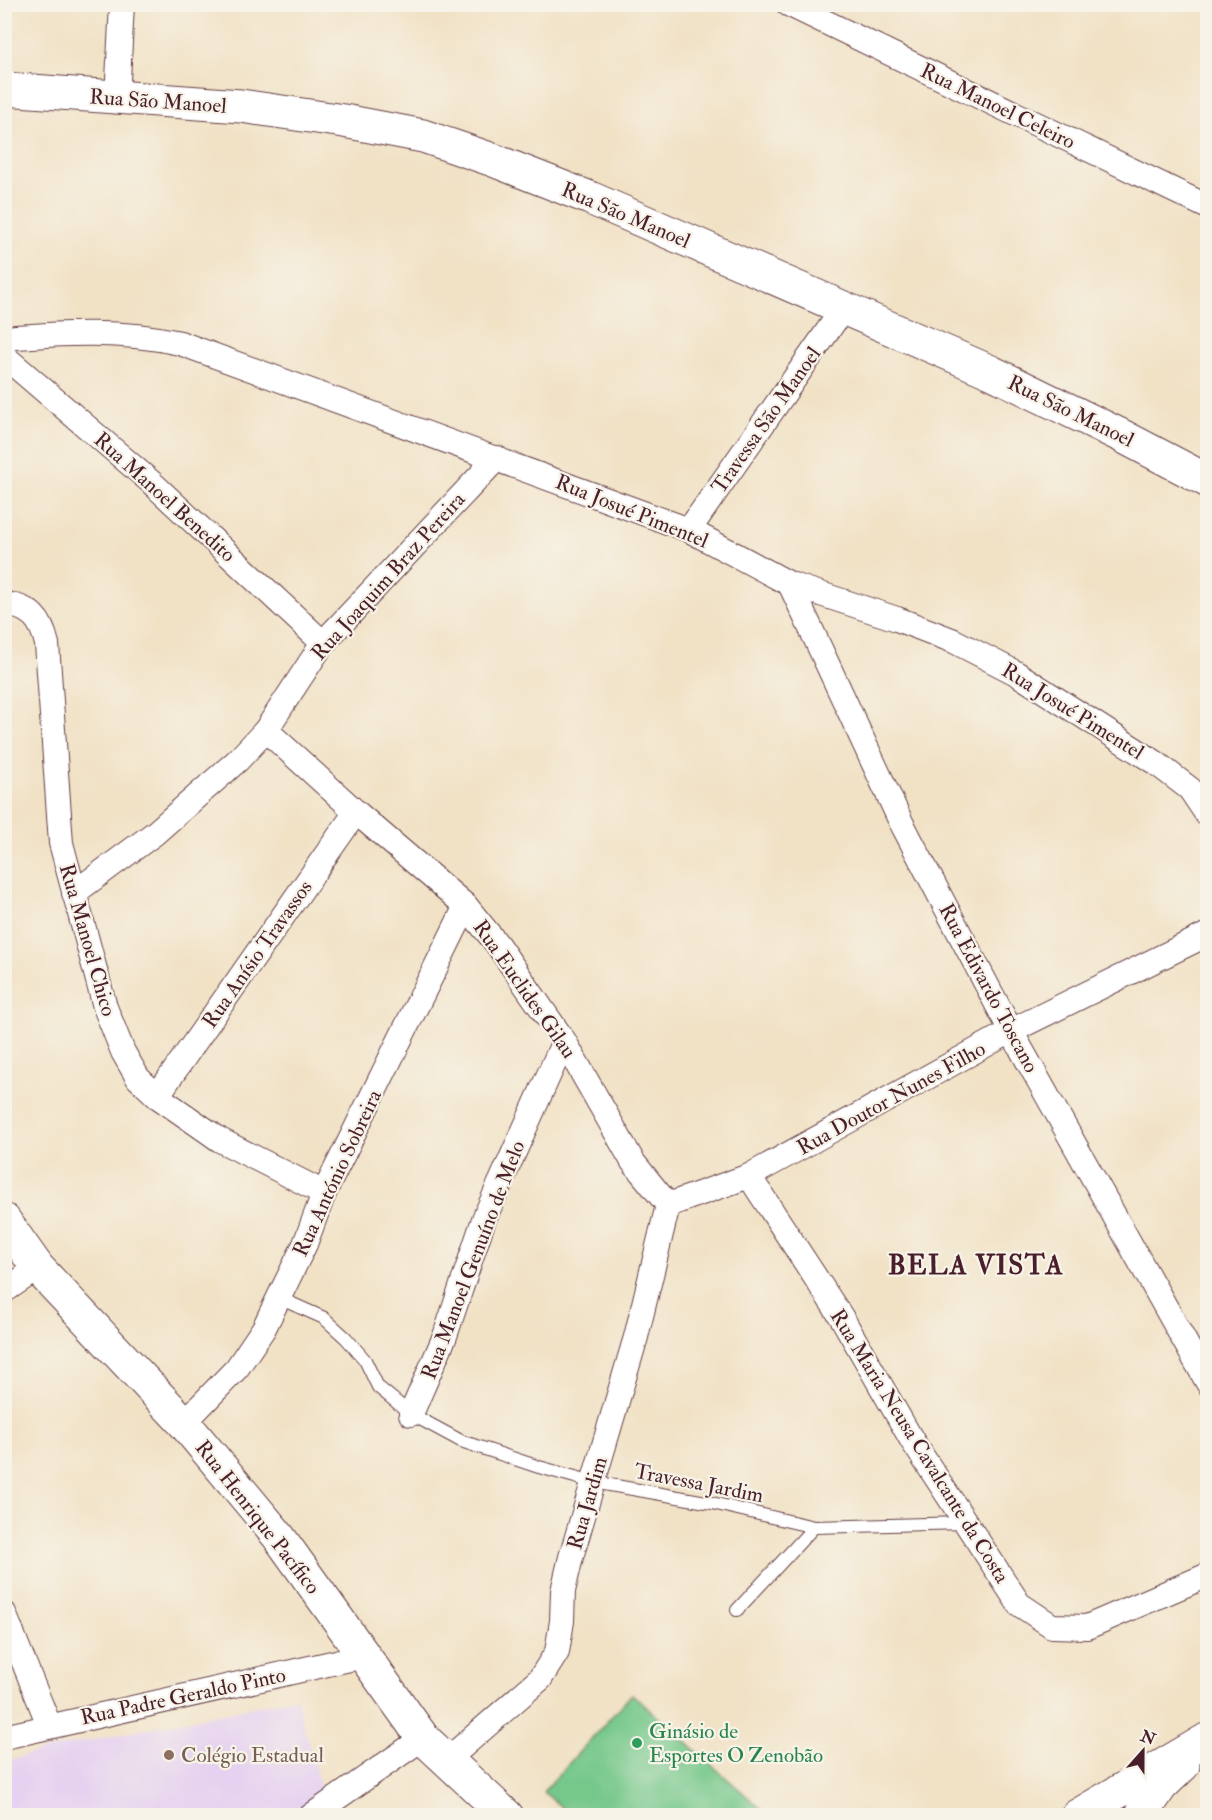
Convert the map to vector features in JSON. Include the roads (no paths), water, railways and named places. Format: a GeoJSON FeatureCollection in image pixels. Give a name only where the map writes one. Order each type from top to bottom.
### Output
{"type":"FeatureCollection","features":[{"type":"Feature","properties":{"kind":"main road","name":"Rua São Manoel"},"geometry":{"type":"LineString","coordinates":[[4,89],[117,99],[241,106],[344,121],[423,136],[494,160],[590,198],[1001,377],[1208,481]]}},
{"type":"Feature","properties":{"kind":"main road","name":"Rua Henrique Pacífico"},"geometry":{"type":"LineString","coordinates":[[4,1220],[38,1268],[184,1423],[279,1537],[363,1656],[435,1749],[507,1815]]}},
{"type":"Feature","properties":{"kind":"main road"},"geometry":{"type":"LineString","coordinates":[[1077,1815],[1208,1740]]}},
{"type":"Feature","properties":{"kind":"main road"},"geometry":{"type":"LineString","coordinates":[[1141,1815],[1161,1786],[1208,1740]]}},
{"type":"Feature","properties":{"kind":"street"},"geometry":{"type":"LineString","coordinates":[[117,99],[122,4]]}},
{"type":"Feature","properties":{"kind":"street","name":"Rua Manoel Celeiro"},"geometry":{"type":"LineString","coordinates":[[788,4],[1208,207]]}},
{"type":"Feature","properties":{"kind":"street","name":"Travessa São Manoel"},"geometry":{"type":"LineString","coordinates":[[689,530],[843,309]]}},
{"type":"Feature","properties":{"kind":"street","name":"Rua Josué Pimentel"},"geometry":{"type":"LineString","coordinates":[[4,338],[114,333],[148,336],[180,343],[689,530],[790,584],[897,619],[954,641],[1016,673],[1156,763],[1190,789],[1208,816]]}},
{"type":"Feature","properties":{"kind":"street","name":"Rua Manoel Benedito"},"geometry":{"type":"LineString","coordinates":[[4,356],[151,482],[323,643]]}},
{"type":"Feature","properties":{"kind":"street","name":"Rua Joaquim Braz Pereira"},"geometry":{"type":"LineString","coordinates":[[74,893],[155,833],[238,760],[266,730],[323,643],[497,458]]}},
{"type":"Feature","properties":{"kind":"street","name":"Rua Edivardo Toscano"},"geometry":{"type":"LineString","coordinates":[[790,584],[901,822],[1011,1031],[1208,1383]]}},
{"type":"Feature","properties":{"kind":"street","name":"Rua Manoel Chico"},"geometry":{"type":"LineString","coordinates":[[4,604],[33,612],[43,626],[47,644],[61,843],[105,1007],[123,1052],[138,1078],[157,1096],[220,1140],[324,1193]]}},
{"type":"Feature","properties":{"kind":"street","name":"Rua Euclides Gilau"},"geometry":{"type":"LineString","coordinates":[[266,730],[356,812],[466,906],[497,944],[564,1041],[633,1162],[668,1205]]}},
{"type":"Feature","properties":{"kind":"street","name":"Rua Anísio Travassos"},"geometry":{"type":"LineString","coordinates":[[157,1096],[356,812]]}},
{"type":"Feature","properties":{"kind":"street","name":"Rua António Sobreira"},"geometry":{"type":"LineString","coordinates":[[184,1423],[237,1368],[264,1328],[305,1244],[324,1193],[466,906]]}},
{"type":"Feature","properties":{"kind":"street","name":"Rua Doutor Nunes Filho"},"geometry":{"type":"LineString","coordinates":[[668,1205],[749,1176],[1011,1031],[1208,934]]}},
{"type":"Feature","properties":{"kind":"street","name":"Rua Manoel Genuíno de Melo"},"geometry":{"type":"LineString","coordinates":[[411,1414],[445,1336],[484,1219],[564,1041]]}},
{"type":"Feature","properties":{"kind":"street","name":"Rua Maria Neusa Cavalcante da Costa"},"geometry":{"type":"LineString","coordinates":[[749,1176],[842,1318],[913,1442],[1019,1604],[1052,1626],[1087,1627],[1208,1575]]}},
{"type":"Feature","properties":{"kind":"street","name":"Rua Jardim"},"geometry":{"type":"LineString","coordinates":[[311,1815],[435,1749],[540,1678],[557,1652],[562,1621],[563,1591],[636,1337],[668,1205]]}},
{"type":"Feature","properties":{"kind":"street"},"geometry":{"type":"LineString","coordinates":[[4,1291],[38,1268]]}},
{"type":"Feature","properties":{"kind":"street"},"geometry":{"type":"LineString","coordinates":[[4,1613],[50,1725]]}},
{"type":"Feature","properties":{"kind":"street","name":"Rua Padre Geraldo Pinto"},"geometry":{"type":"LineString","coordinates":[[4,1737],[363,1656]]}},
{"type":"Feature","properties":{"kind":"lane","name":"Travessa Jardim"},"geometry":{"type":"LineString","coordinates":[[279,1298],[324,1318],[365,1360],[378,1387],[411,1414],[461,1441],[593,1482],[712,1503],[814,1527],[967,1523]]}},
{"type":"Feature","properties":{"kind":"lane"},"geometry":{"type":"LineString","coordinates":[[737,1610],[814,1527]]}},
{"type":"Feature","properties":{"kind":"place","name":"Ginásio de Esportes O Zenobão"},"geometry":{"type":"Point","coordinates":[637,1743]}},
{"type":"Feature","properties":{"kind":"place","name":"Colégio Estadual"},"geometry":{"type":"Point","coordinates":[169,1755]}},
{"type":"Feature","properties":{"kind":"district","name":"BELA VISTA"},"geometry":{"type":"Point","coordinates":[976,1265]}}]}
